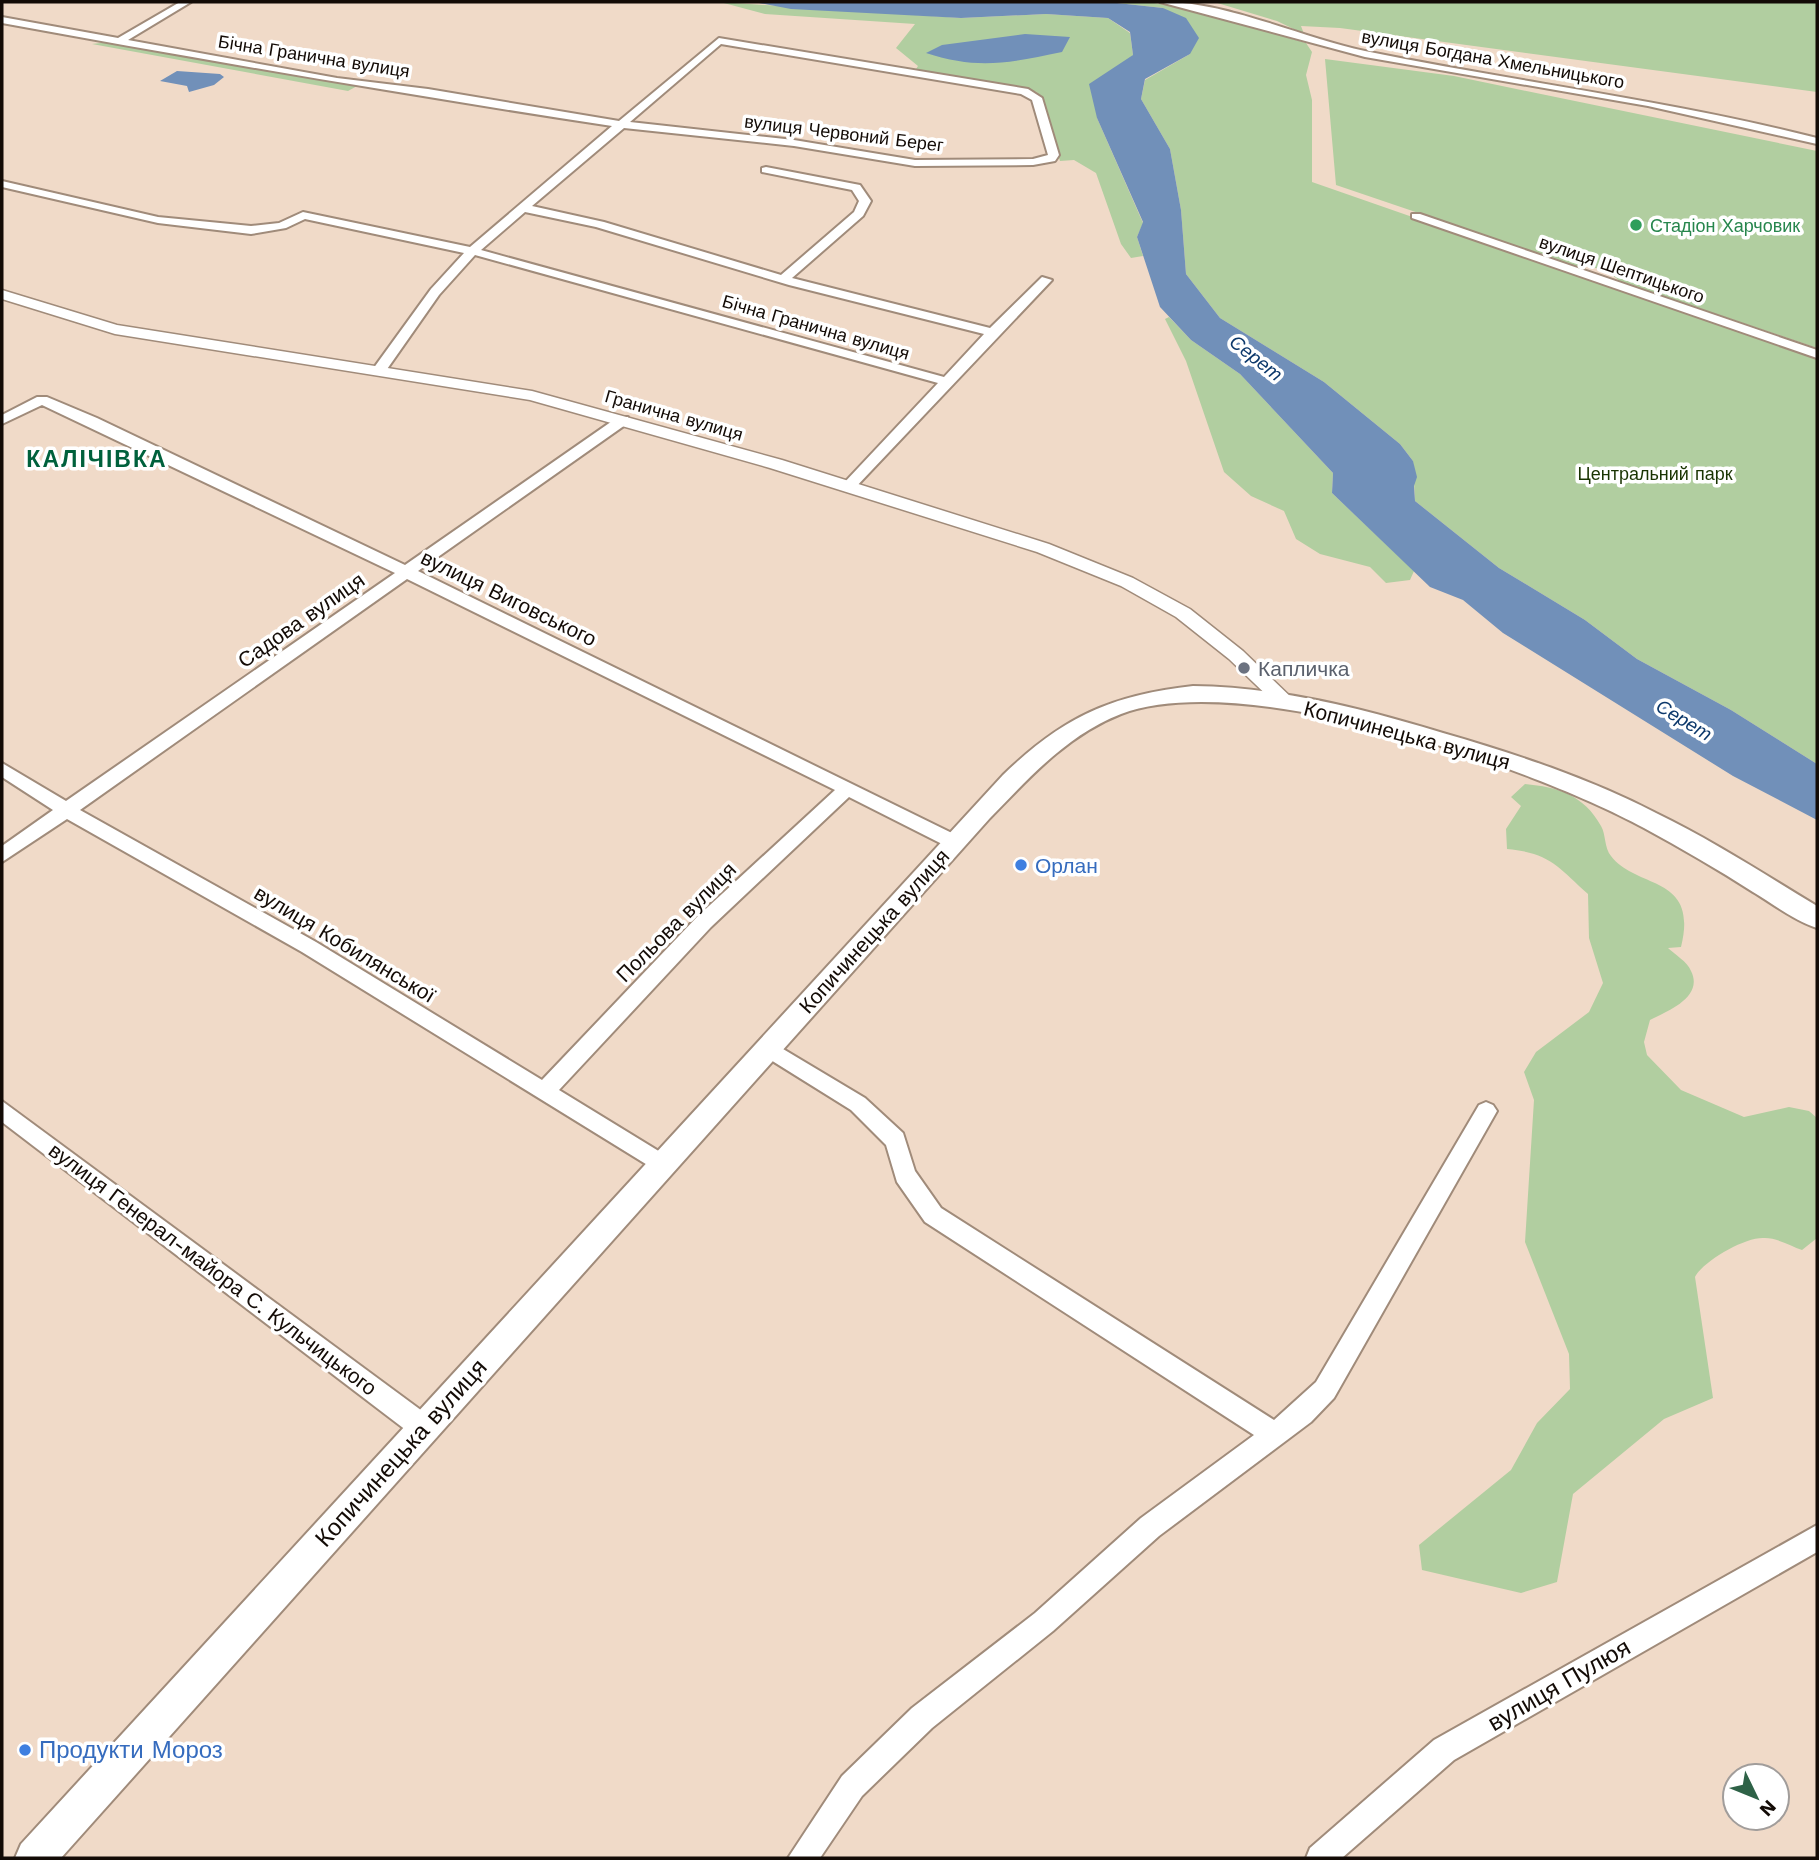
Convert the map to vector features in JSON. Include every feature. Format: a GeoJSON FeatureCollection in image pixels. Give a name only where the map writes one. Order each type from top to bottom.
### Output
{"type":"FeatureCollection","features":[{"type":"Feature","properties":{"kind":"main road","name":"Копичинецька вулиця"},"geometry":{"type":"LineString","coordinates":[[35,1858],[954,842],[1037,756],[1068,731],[1099,714],[1138,701],[1195,693],[1286,702],[1354,716],[1436,739],[1583,789],[1678,836],[1817,918]]}},
{"type":"Feature","properties":{"kind":"street"},"geometry":{"type":"LineString","coordinates":[[119,42],[136,29],[186,2]]}},
{"type":"Feature","properties":{"kind":"street","name":"вулиця Богдана Хмельницького"},"geometry":{"type":"LineString","coordinates":[[1165,2],[1199,8],[1347,51],[1690,112],[1817,141]]}},
{"type":"Feature","properties":{"kind":"street","name":"Бічна Гранична вулиця"},"geometry":{"type":"LineString","coordinates":[[2,20],[337,80],[439,93],[620,124]]}},
{"type":"Feature","properties":{"kind":"street","name":"вулиця Червоний Берег"},"geometry":{"type":"LineString","coordinates":[[719,41],[1033,94],[1054,157],[1038,162],[922,164],[794,143],[620,124],[719,41]]}},
{"type":"Feature","properties":{"kind":"street"},"geometry":{"type":"LineString","coordinates":[[380,369],[435,292],[472,251],[620,124]]}},
{"type":"Feature","properties":{"kind":"street"},"geometry":{"type":"LineString","coordinates":[[766,170],[856,187],[862,192],[865,201],[859,214],[783,279]]}},
{"type":"Feature","properties":{"kind":"street","name":"Бічна Гранична вулиця"},"geometry":{"type":"LineString","coordinates":[[2,184],[170,221],[260,230],[282,226],[303,215],[472,251],[948,382]]}},
{"type":"Feature","properties":{"kind":"street","name":"Бічна Гранична вулиця"},"geometry":{"type":"LineString","coordinates":[[522,208],[577,217],[604,228],[783,279],[993,332]]}},
{"type":"Feature","properties":{"kind":"street","name":"вулиця Шептицького"},"geometry":{"type":"LineString","coordinates":[[1416,216],[1817,354]]}},
{"type":"Feature","properties":{"kind":"street"},"geometry":{"type":"LineString","coordinates":[[848,487],[993,332],[1046,280]]}},
{"type":"Feature","properties":{"kind":"street","name":"Гранична вулиця"},"geometry":{"type":"LineString","coordinates":[[2,294],[115,329],[494,389],[623,420],[1043,548],[1127,582],[1196,622],[1286,702]]}},
{"type":"Feature","properties":{"kind":"street","name":"вулиця Виговського"},"geometry":{"type":"LineString","coordinates":[[2,420],[42,400],[629,679],[845,791],[954,842]]}},
{"type":"Feature","properties":{"kind":"street","name":"Садова вулиця"},"geometry":{"type":"LineString","coordinates":[[2,855],[623,420]]}},
{"type":"Feature","properties":{"kind":"street","name":"вулиця Кобилянської"},"geometry":{"type":"LineString","coordinates":[[2,769],[68,811],[309,947],[662,1165]]}},
{"type":"Feature","properties":{"kind":"street","name":"Польова вулиця"},"geometry":{"type":"LineString","coordinates":[[545,1091],[704,922],[845,791]]}},
{"type":"Feature","properties":{"kind":"street"},"geometry":{"type":"LineString","coordinates":[[768,1048],[858,1104],[895,1140],[905,1175],[933,1215],[1273,1433]]}},
{"type":"Feature","properties":{"kind":"street","name":"вулиця Генерал-майора С. Кульчицького"},"geometry":{"type":"LineString","coordinates":[[2,1110],[424,1428]]}},
{"type":"Feature","properties":{"kind":"street"},"geometry":{"type":"LineString","coordinates":[[803,1858],[852,1786],[922,1718],[1044,1622],[1150,1527],[1273,1433],[1303,1414],[1325,1390],[1486,1111]]}},
{"type":"Feature","properties":{"kind":"street","name":"вулиця Пулюя"},"geometry":{"type":"LineString","coordinates":[[1320,1858],[1444,1750],[1817,1538]]}},
{"type":"Feature","properties":{"kind":"green space"},"geometry":{"type":"Polygon","coordinates":[[[720,2],[961,18],[1046,14],[1108,18],[1130,33],[1133,55],[1097,118],[1143,223],[1137,237],[1143,256],[1131,258],[1121,244],[1096,173],[1074,160],[1060,161],[1037,92],[914,72],[918,66],[896,48],[915,24],[765,14],[720,2]]]}},
{"type":"Feature","properties":{"kind":"green space","name":"Центральний парк"},"geometry":{"type":"Polygon","coordinates":[[[1108,2],[1147,2],[1183,7],[1306,43],[1312,52],[1306,75],[1312,100],[1312,182],[1817,358],[1817,764],[1731,710],[1637,659],[1585,620],[1499,568],[1415,501],[1413,461],[1400,444],[1324,382],[1220,318],[1186,274],[1181,210],[1170,149],[1141,99],[1145,80],[1190,54],[1163,8],[1108,2]]]}},
{"type":"Feature","properties":{"kind":"green space"},"geometry":{"type":"Polygon","coordinates":[[[1214,2],[1817,2],[1817,92],[1340,28],[1301,26],[1304,34],[1277,21],[1214,2]]]}},
{"type":"Feature","properties":{"kind":"green space"},"geometry":{"type":"Polygon","coordinates":[[[109,42],[359,85],[348,91],[92,44],[109,42]]]}},
{"type":"Feature","properties":{"kind":"green space","name":"Стадіон Харчовик"},"geometry":{"type":"Polygon","coordinates":[[[1325,59],[1454,76],[1817,151],[1817,348],[1621,282],[1600,269],[1575,266],[1336,185],[1325,59]]]}},
{"type":"Feature","properties":{"kind":"green space"},"geometry":{"type":"Polygon","coordinates":[[[1169,317],[1191,340],[1240,374],[1333,473],[1332,493],[1414,571],[1410,580],[1386,583],[1370,567],[1320,554],[1296,539],[1284,511],[1251,496],[1224,472],[1186,361],[1165,319],[1169,317]]]}},
{"type":"Feature","properties":{"kind":"green space"},"geometry":{"type":"Polygon","coordinates":[[[1525,784],[1559,790],[1578,800],[1594,815],[1604,833],[1607,849],[1622,867],[1674,895],[1681,907],[1684,924],[1681,947],[1668,948],[1689,968],[1694,980],[1693,988],[1682,1002],[1650,1020],[1644,1042],[1647,1055],[1681,1090],[1744,1117],[1789,1107],[1809,1111],[1817,1118],[1817,1238],[1802,1250],[1770,1238],[1757,1238],[1716,1257],[1700,1271],[1695,1277],[1713,1398],[1664,1419],[1573,1494],[1557,1582],[1521,1593],[1422,1570],[1419,1545],[1511,1470],[1537,1423],[1570,1389],[1569,1354],[1525,1242],[1534,1100],[1524,1072],[1536,1052],[1589,1012],[1603,983],[1589,938],[1588,894],[1552,862],[1533,854],[1507,849],[1506,829],[1521,806],[1511,797],[1525,784]]]}},
{"type":"Feature","properties":{"kind":"water","name":"Серет"},"geometry":{"type":"Polygon","coordinates":[[[754,2],[1108,2],[1163,8],[1186,18],[1199,38],[1190,54],[1145,79],[1141,99],[1170,149],[1181,210],[1186,274],[1220,318],[1324,382],[1400,444],[1413,461],[1417,477],[1414,486],[1415,501],[1499,568],[1585,620],[1637,659],[1731,710],[1817,764],[1817,820],[1733,776],[1503,633],[1463,600],[1430,587],[1332,493],[1333,473],[1240,374],[1191,340],[1160,307],[1137,237],[1143,222],[1097,118],[1089,84],[1133,55],[1130,32],[1108,18],[1046,14],[961,18],[791,9],[754,2]]]}},
{"type":"Feature","properties":{"kind":"water"},"geometry":{"type":"Polygon","coordinates":[[[1025,34],[1070,37],[1062,52],[1009,62],[962,62],[926,53],[942,45],[1025,34]]]}},
{"type":"Feature","properties":{"kind":"water"},"geometry":{"type":"Polygon","coordinates":[[[177,71],[220,74],[224,77],[214,85],[189,92],[187,86],[160,81],[177,71]]]}},
{"type":"Feature","properties":{"kind":"place","name":"Стадіон Харчовик"},"geometry":{"type":"Point","coordinates":[1636,225]}},
{"type":"Feature","properties":{"kind":"place","name":"Капличка"},"geometry":{"type":"Point","coordinates":[1244,668]}},
{"type":"Feature","properties":{"kind":"place","name":"Орлан"},"geometry":{"type":"Point","coordinates":[1021,865]}},
{"type":"Feature","properties":{"kind":"place","name":"Продукти Мороз"},"geometry":{"type":"Point","coordinates":[25,1750]}},
{"type":"Feature","properties":{"kind":"district","name":"КАЛІЧІВКА"},"geometry":{"type":"Point","coordinates":[97,459]}}]}
